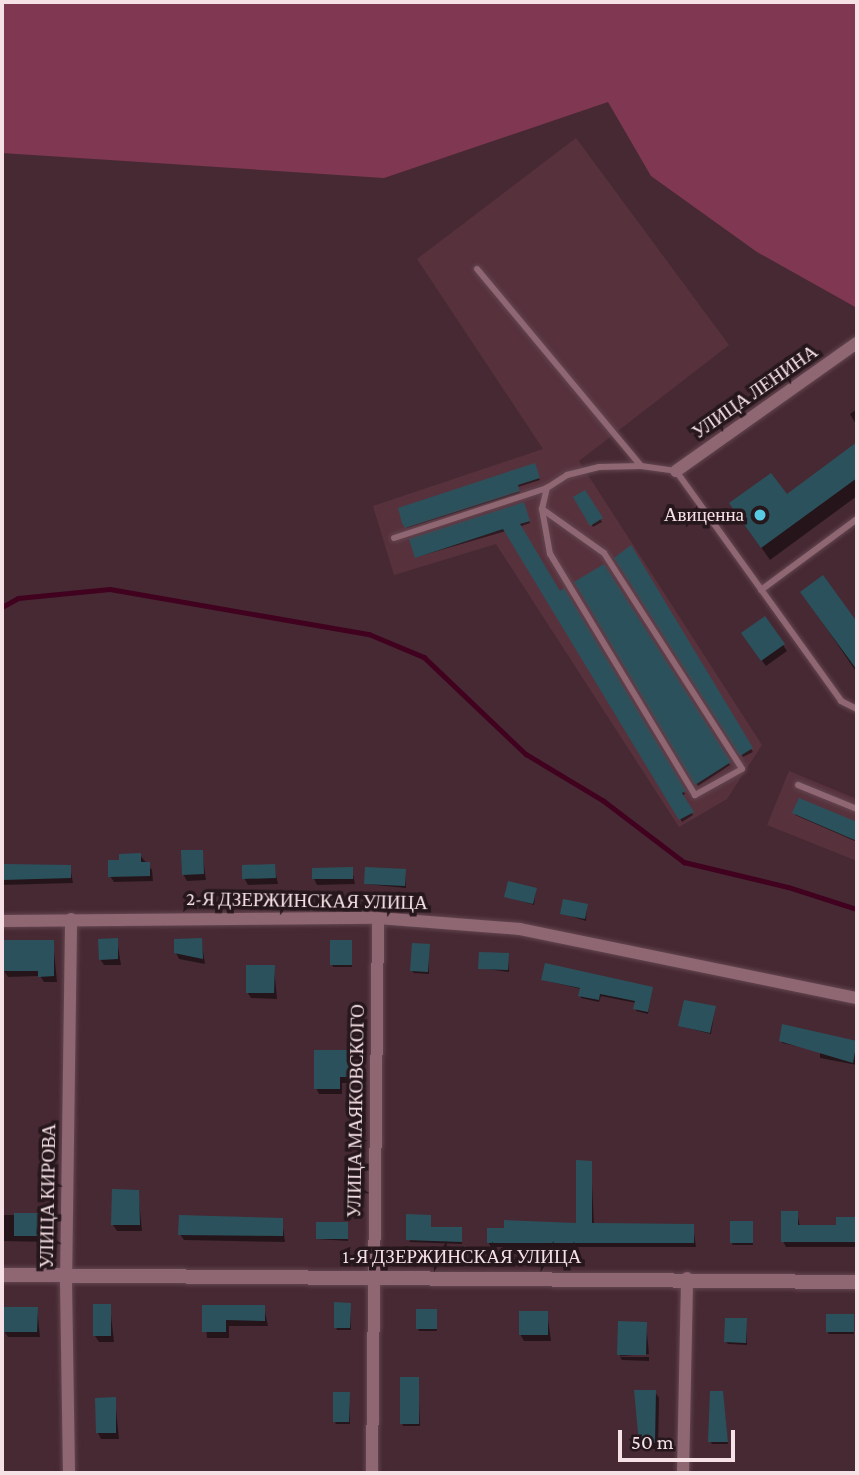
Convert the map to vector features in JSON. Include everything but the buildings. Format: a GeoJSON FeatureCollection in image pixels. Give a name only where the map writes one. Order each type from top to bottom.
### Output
{"type":"FeatureCollection","features":[{"type":"Feature","properties":{"kind":"street","name":"УЛИЦА ЛЕНИНА"},"geometry":{"type":"LineString","coordinates":[[676,471],[857,343]]}},
{"type":"Feature","properties":{"kind":"street","name":"2-Я ДЗЕРЖИНСКАЯ УЛИЦА"},"geometry":{"type":"LineString","coordinates":[[2,920],[377,918],[520,929],[857,998]]}},
{"type":"Feature","properties":{"kind":"street","name":"УЛИЦА МАЯКОВСКОГО"},"geometry":{"type":"LineString","coordinates":[[372,1473],[377,918]]}},
{"type":"Feature","properties":{"kind":"street","name":"УЛИЦА КИРОВА"},"geometry":{"type":"LineString","coordinates":[[69,1473],[66,1275],[71,919]]}},
{"type":"Feature","properties":{"kind":"street","name":"1-Я ДЗЕРЖИНСКАЯ УЛИЦА"},"geometry":{"type":"LineString","coordinates":[[2,1275],[687,1278],[857,1282]]}},
{"type":"Feature","properties":{"kind":"street"},"geometry":{"type":"LineString","coordinates":[[683,1473],[687,1278]]}},
{"type":"Feature","properties":{"kind":"lane"},"geometry":{"type":"LineString","coordinates":[[477,269],[641,466]]}},
{"type":"Feature","properties":{"kind":"lane"},"geometry":{"type":"LineString","coordinates":[[394,538],[547,488],[567,475],[599,467],[641,466],[676,471],[841,701],[857,709]]}},
{"type":"Feature","properties":{"kind":"lane"},"geometry":{"type":"LineString","coordinates":[[542,509],[604,553],[742,769],[695,795],[550,555],[542,509],[547,488]]}},
{"type":"Feature","properties":{"kind":"lane"},"geometry":{"type":"LineString","coordinates":[[761,590],[857,519]]}},
{"type":"Feature","properties":{"kind":"lane"},"geometry":{"type":"LineString","coordinates":[[797,785],[857,809]]}},
{"type":"Feature","properties":{"kind":"shaded area"},"geometry":{"type":"Polygon","coordinates":[[[2,2],[857,2],[857,308],[757,252],[651,176],[608,102],[384,178],[2,153],[2,2]]]}},
{"type":"Feature","properties":{"kind":"shaded area"},"geometry":{"type":"Polygon","coordinates":[[[576,138],[729,345],[579,461],[762,745],[727,799],[679,827],[496,544],[394,575],[373,506],[543,449],[417,259],[576,138]]]}},
{"type":"Feature","properties":{"kind":"shaded area"},"geometry":{"type":"Polygon","coordinates":[[[789,771],[857,799],[857,861],[767,825],[789,771]]]}},
{"type":"Feature","properties":{"kind":"waterway"},"geometry":{"type":"LineString","coordinates":[[2,607],[18,598],[110,589],[369,634],[424,657],[526,754],[604,801],[684,862],[788,887],[857,909]]}},
{"type":"Feature","properties":{"kind":"place","name":"Авиценна"},"geometry":{"type":"Point","coordinates":[760,515]}}]}
